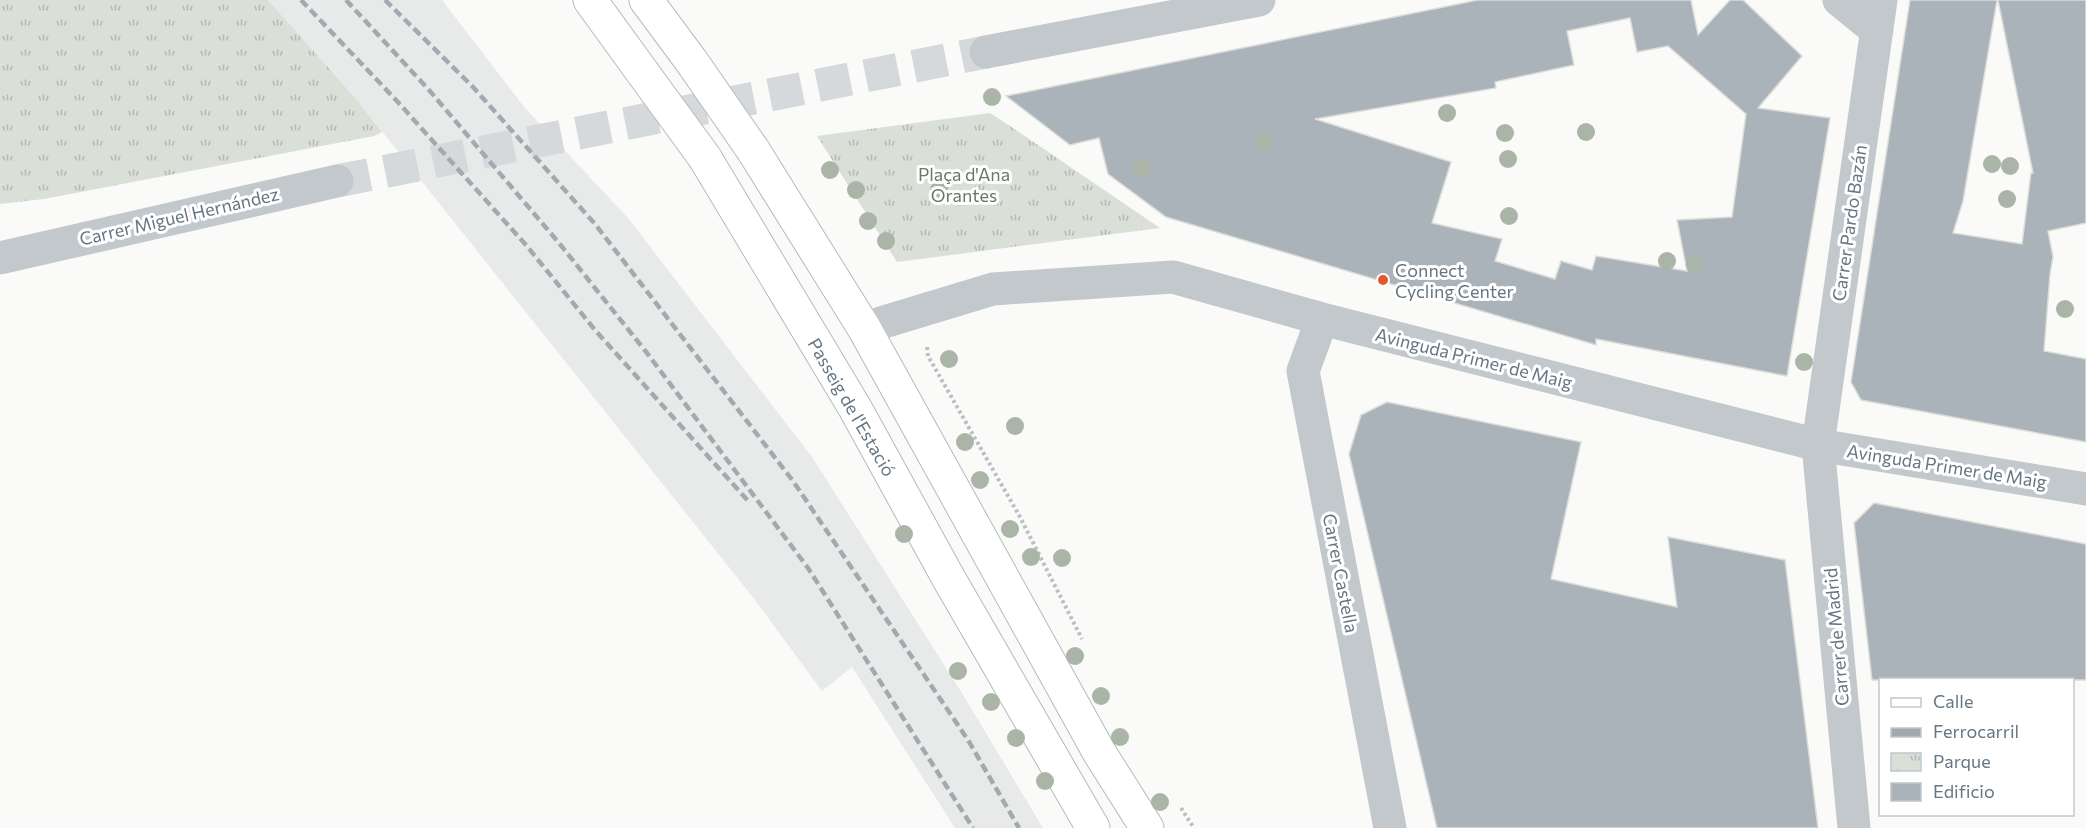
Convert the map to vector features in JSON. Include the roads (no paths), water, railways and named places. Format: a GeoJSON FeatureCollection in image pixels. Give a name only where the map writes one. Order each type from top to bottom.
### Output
{"type":"FeatureCollection","features":[{"type":"Feature","properties":{"kind":"main road","name":"Passeig de l'Estació"},"geometry":{"type":"LineString","coordinates":[[590,0],[705,158],[855,408],[949,579],[1093,828]]}},
{"type":"Feature","properties":{"kind":"main road"},"geometry":{"type":"LineString","coordinates":[[646,0],[753,150],[864,328],[1099,752],[1147,828]]}},
{"type":"Feature","properties":{"kind":"street"},"geometry":{"type":"LineString","coordinates":[[986,52],[1259,0]]}},
{"type":"Feature","properties":{"kind":"street"},"geometry":{"type":"LineString","coordinates":[[1839,0],[1879,15]]}},
{"type":"Feature","properties":{"kind":"street","name":"Carrer Pardo Bazán"},"geometry":{"type":"LineString","coordinates":[[1818,446],[1879,15]]}},
{"type":"Feature","properties":{"kind":"street","name":"Carrer Miguel Hernández"},"geometry":{"type":"LineString","coordinates":[[7,255],[337,181]]}},
{"type":"Feature","properties":{"kind":"street","name":"Avinguda Primer de Maig"},"geometry":{"type":"LineString","coordinates":[[864,328],[993,289],[1173,277],[1322,319],[1818,446],[2086,489]]}},
{"type":"Feature","properties":{"kind":"street","name":"Carrer Castella"},"geometry":{"type":"LineString","coordinates":[[1322,319],[1303,371],[1390,828]]}},
{"type":"Feature","properties":{"kind":"street","name":"Carrer de Madrid"},"geometry":{"type":"LineString","coordinates":[[1818,446],[1854,828]]}},
{"type":"Feature","properties":{"kind":"tunnel"},"geometry":{"type":"LineString","coordinates":[[337,181],[986,52]]}},
{"type":"Feature","properties":{"kind":"railway"},"geometry":{"type":"LineString","coordinates":[[301,0],[396,100],[526,245],[595,330],[749,502]]}},
{"type":"Feature","properties":{"kind":"railway"},"geometry":{"type":"LineString","coordinates":[[346,0],[429,90],[559,243],[647,353],[808,568],[973,828]]}},
{"type":"Feature","properties":{"kind":"railway"},"geometry":{"type":"LineString","coordinates":[[385,0],[473,87],[595,224],[793,481],[968,740],[1019,828]]}},
{"type":"Feature","properties":{"kind":"place","name":"Connect Cycling Center"},"geometry":{"type":"Point","coordinates":[1383,280]}},
{"type":"Feature","properties":{"kind":"park label","name":"Plaça d'Ana Orantes"},"geometry":{"type":"Point","coordinates":[964,184]}}]}
